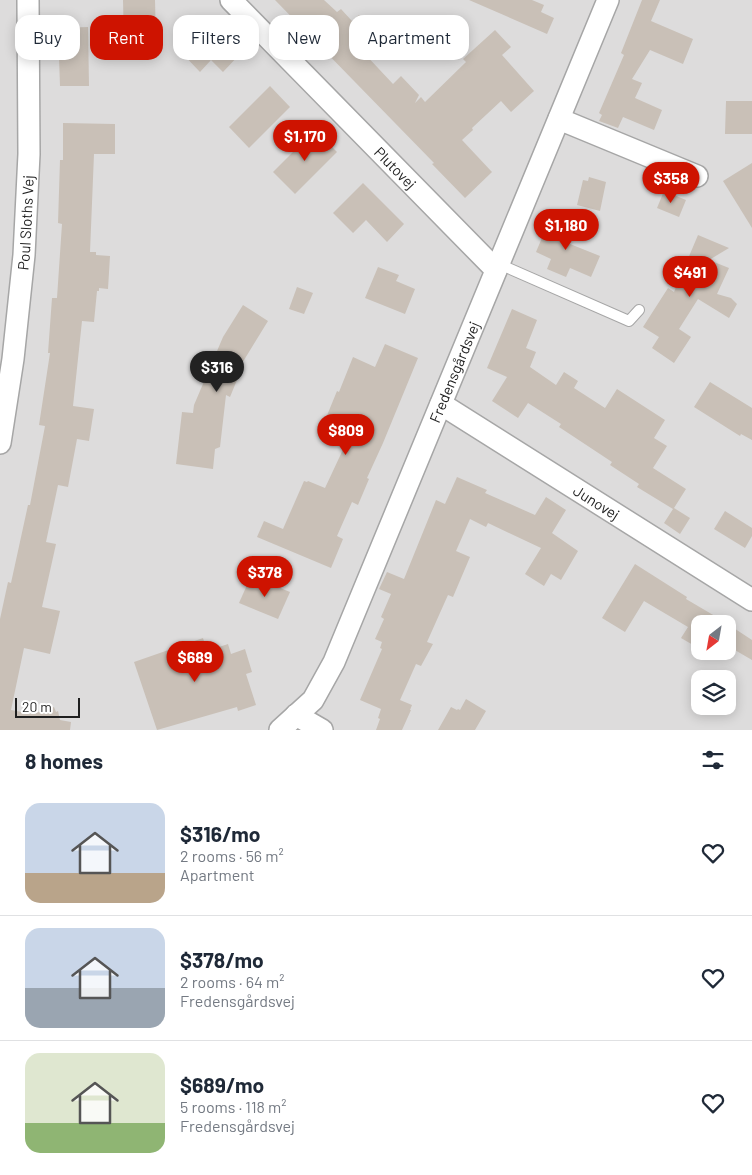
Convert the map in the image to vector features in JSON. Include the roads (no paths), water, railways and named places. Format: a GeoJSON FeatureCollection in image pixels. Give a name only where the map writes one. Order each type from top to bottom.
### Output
{"type":"FeatureCollection","features":[{"type":"Feature","properties":{"kind":"street","name":"Poul Sloths Vej"},"geometry":{"type":"LineString","coordinates":[[0,443],[13,359],[24,254],[29,154],[28,0]]}},
{"type":"Feature","properties":{"kind":"street","name":"Plutovej"},"geometry":{"type":"LineString","coordinates":[[231,0],[498,267]]}},
{"type":"Feature","properties":{"kind":"street","name":"Fredensgårdsvej"},"geometry":{"type":"LineString","coordinates":[[280,730],[313,700],[334,662],[608,0]]}},
{"type":"Feature","properties":{"kind":"street"},"geometry":{"type":"LineString","coordinates":[[559,119],[698,176]]}},
{"type":"Feature","properties":{"kind":"street","name":"Junovej"},"geometry":{"type":"LineString","coordinates":[[441,404],[752,600]]}},
{"type":"Feature","properties":{"kind":"street"},"geometry":{"type":"LineString","coordinates":[[296,715],[322,730]]}},
{"type":"Feature","properties":{"kind":"lane"},"geometry":{"type":"LineString","coordinates":[[498,267],[629,321],[638,310]]}}]}
